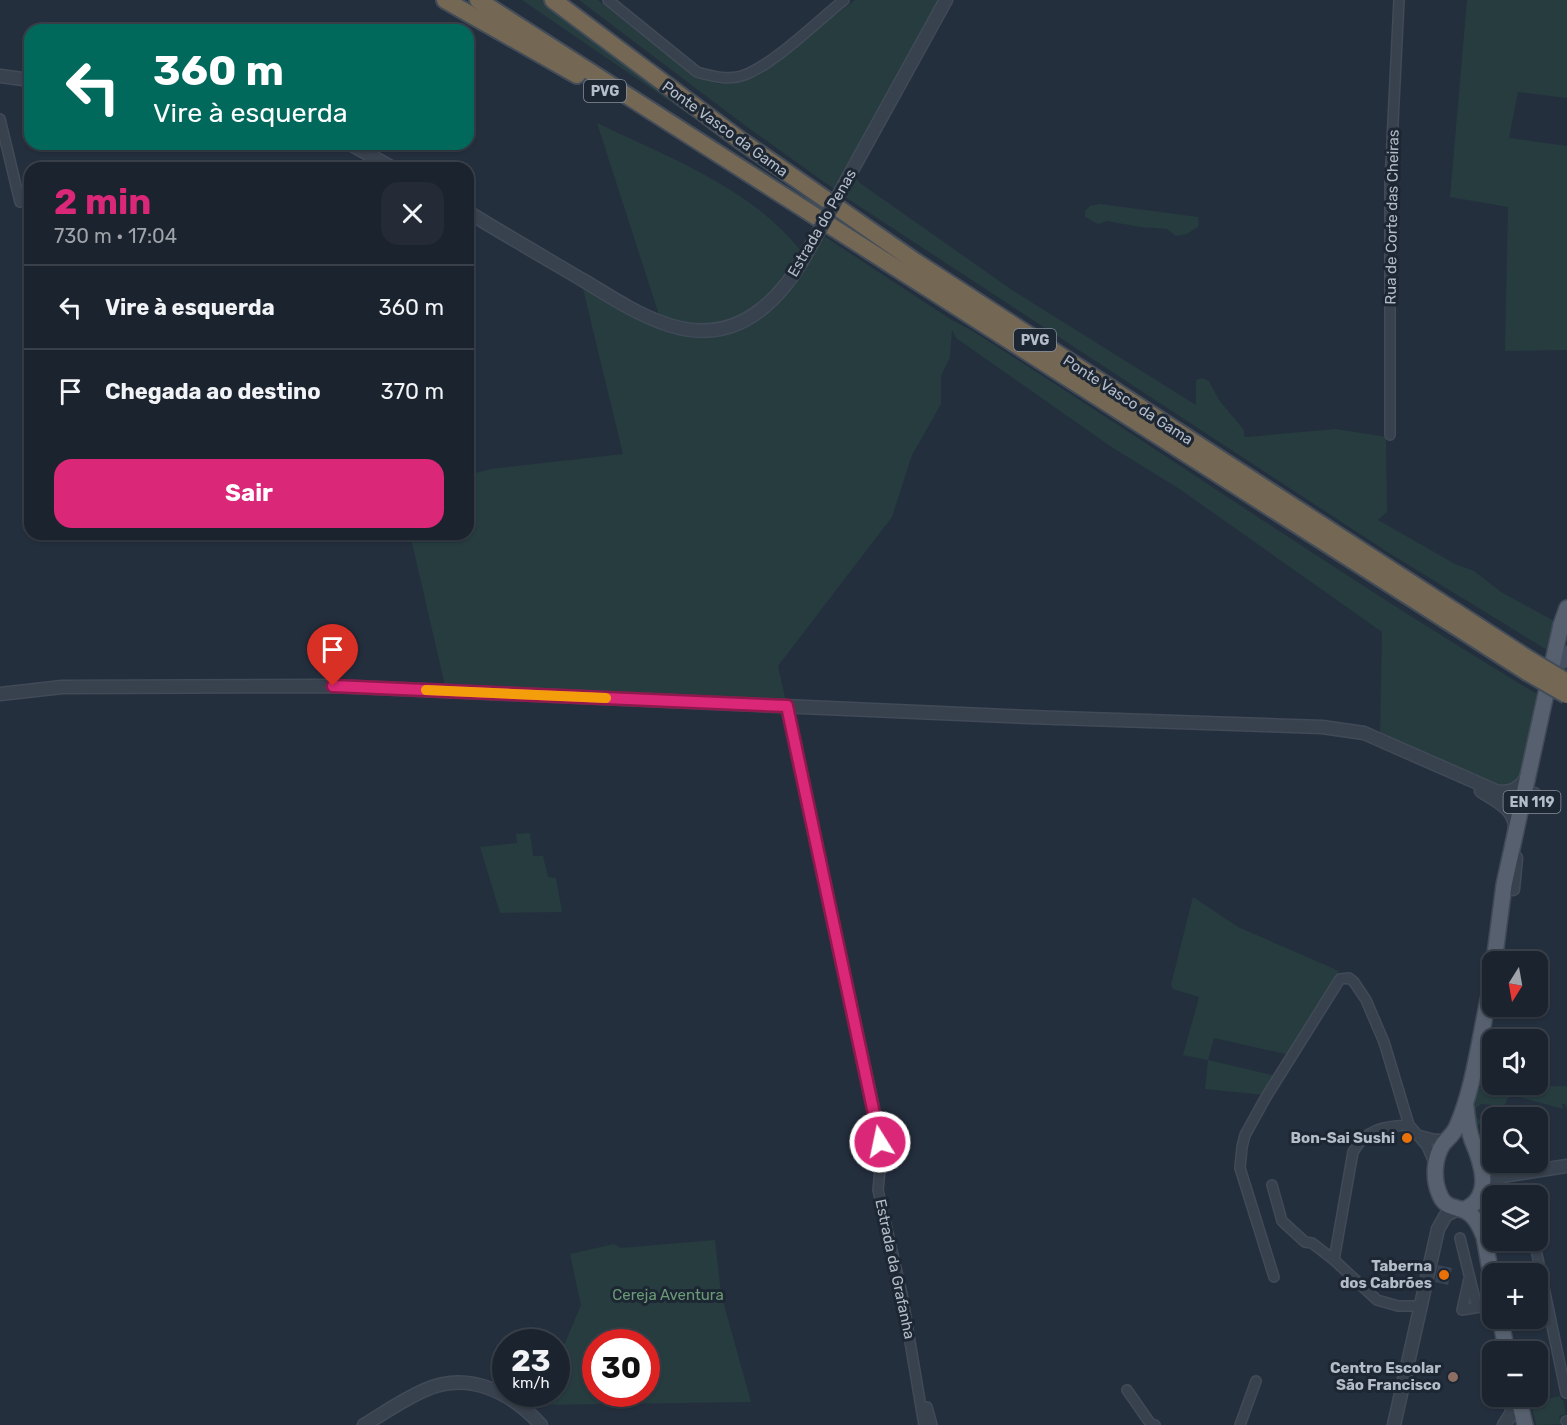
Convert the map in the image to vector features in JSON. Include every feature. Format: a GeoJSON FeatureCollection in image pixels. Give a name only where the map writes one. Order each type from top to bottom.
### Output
{"type":"FeatureCollection","features":[{"type":"Feature","properties":{"kind":"highway","name":"Ponte Vasco da Gama"},"geometry":{"type":"LineString","coordinates":[[445,0],[765,182]]}},
{"type":"Feature","properties":{"kind":"highway","name":"Ponte Vasco da Gama"},"geometry":{"type":"LineString","coordinates":[[478,0],[765,182],[1411,600],[1529,666],[1567,682]]}},
{"type":"Feature","properties":{"kind":"highway","name":"Ponte Vasco da Gama"},"geometry":{"type":"LineString","coordinates":[[497,0],[765,182]]}},
{"type":"Feature","properties":{"kind":"highway","name":"Ponte Vasco da Gama"},"geometry":{"type":"LineString","coordinates":[[553,0],[740,141],[851,218],[1529,666],[1567,695]]}},
{"type":"Feature","properties":{"kind":"main road","name":"EN 119"},"geometry":{"type":"LineString","coordinates":[[1497,951],[1502,896],[1565,618]]}},
{"type":"Feature","properties":{"kind":"main road","name":"EN 119"},"geometry":{"type":"LineString","coordinates":[[1499,951],[1567,642]]}},
{"type":"Feature","properties":{"kind":"main road"},"geometry":{"type":"LineString","coordinates":[[1482,1231],[1478,1221],[1441,1198],[1436,1184],[1436,1167],[1438,1154],[1457,1127],[1466,1098],[1484,1017]]}},
{"type":"Feature","properties":{"kind":"main road"},"geometry":{"type":"LineString","coordinates":[[1466,1098],[1467,1118],[1483,1176],[1480,1193],[1482,1220]]}},
{"type":"Feature","properties":{"kind":"main road"},"geometry":{"type":"LineString","coordinates":[[1449,1139],[1462,1136],[1476,1147]]}},
{"type":"Feature","properties":{"kind":"main road"},"geometry":{"type":"LineString","coordinates":[[1459,1210],[1472,1205],[1480,1193]]}},
{"type":"Feature","properties":{"kind":"main road"},"geometry":{"type":"LineString","coordinates":[[1515,1425],[1516,1407]]}},
{"type":"Feature","properties":{"kind":"main road"},"geometry":{"type":"LineString","coordinates":[[1519,1407],[1525,1425]]}},
{"type":"Feature","properties":{"kind":"street"},"geometry":{"type":"LineString","coordinates":[[608,0],[697,72],[715,78],[732,78],[747,74],[767,62],[844,0]]}},
{"type":"Feature","properties":{"kind":"street","name":"Estrada do Penas"},"geometry":{"type":"LineString","coordinates":[[474,216],[634,310],[664,324],[694,330],[724,328],[756,314],[783,290],[809,249],[946,0]]}},
{"type":"Feature","properties":{"kind":"street","name":"Rua de Corte das Cheiras"},"geometry":{"type":"LineString","coordinates":[[1390,435],[1390,183],[1399,0]]}},
{"type":"Feature","properties":{"kind":"street"},"geometry":{"type":"LineString","coordinates":[[0,76],[24,79]]}},
{"type":"Feature","properties":{"kind":"street"},"geometry":{"type":"LineString","coordinates":[[0,119],[20,202]]}},
{"type":"Feature","properties":{"kind":"street"},"geometry":{"type":"LineString","coordinates":[[361,150],[382,162]]}},
{"type":"Feature","properties":{"kind":"street"},"geometry":{"type":"LineString","coordinates":[[0,694],[62,687],[333,686],[1342,728],[1374,737],[1498,797],[1514,819],[1514,838]]}},
{"type":"Feature","properties":{"kind":"street","name":"Estrada da Grafanha"},"geometry":{"type":"LineString","coordinates":[[787,706],[877,1120],[881,1151],[879,1190],[916,1373],[924,1425]]}},
{"type":"Feature","properties":{"kind":"street"},"geometry":{"type":"LineString","coordinates":[[1498,797],[1515,789],[1528,775]]}},
{"type":"Feature","properties":{"kind":"street"},"geometry":{"type":"LineString","coordinates":[[1521,808],[1530,801],[1534,794]]}},
{"type":"Feature","properties":{"kind":"street"},"geometry":{"type":"LineString","coordinates":[[1498,797],[1510,797],[1521,808],[1524,819],[1513,889]]}},
{"type":"Feature","properties":{"kind":"street"},"geometry":{"type":"LineString","coordinates":[[1274,1277],[1240,1168],[1242,1147],[1245,1135],[1266,1098],[1340,979],[1348,978],[1354,982],[1366,1000],[1384,1042],[1409,1125],[1429,1150],[1436,1167]]}},
{"type":"Feature","properties":{"kind":"street"},"geometry":{"type":"LineString","coordinates":[[1334,1260],[1353,1152],[1362,1138],[1378,1128],[1409,1125]]}},
{"type":"Feature","properties":{"kind":"street"},"geometry":{"type":"LineString","coordinates":[[1418,1134],[1433,1139],[1449,1139]]}},
{"type":"Feature","properties":{"kind":"street"},"geometry":{"type":"LineString","coordinates":[[1476,1147],[1482,1153]]}},
{"type":"Feature","properties":{"kind":"street"},"geometry":{"type":"LineString","coordinates":[[1548,1168],[1567,1166]]}},
{"type":"Feature","properties":{"kind":"street"},"geometry":{"type":"LineString","coordinates":[[1480,1193],[1502,1176],[1515,1173]]}},
{"type":"Feature","properties":{"kind":"street"},"geometry":{"type":"LineString","coordinates":[[1272,1185],[1282,1221],[1305,1242],[1312,1243],[1334,1260],[1377,1300],[1398,1306],[1420,1306]]}},
{"type":"Feature","properties":{"kind":"street"},"geometry":{"type":"LineString","coordinates":[[1394,1425],[1438,1229],[1446,1215],[1459,1210]]}},
{"type":"Feature","properties":{"kind":"street"},"geometry":{"type":"LineString","coordinates":[[1461,1238],[1477,1307]]}},
{"type":"Feature","properties":{"kind":"street"},"geometry":{"type":"LineString","coordinates":[[1470,1276],[1462,1310],[1482,1306]]}},
{"type":"Feature","properties":{"kind":"street"},"geometry":{"type":"LineString","coordinates":[[1548,1323],[1566,1393]]}},
{"type":"Feature","properties":{"kind":"street","name":"Estrada da Grafanha"},"geometry":{"type":"LineString","coordinates":[[916,1373],[932,1425]]}},
{"type":"Feature","properties":{"kind":"street"},"geometry":{"type":"LineString","coordinates":[[1240,1425],[1256,1381]]}},
{"type":"Feature","properties":{"kind":"street"},"geometry":{"type":"LineString","coordinates":[[364,1425],[426,1389],[450,1382],[503,1393],[526,1409],[541,1425]]}},
{"type":"Feature","properties":{"kind":"street"},"geometry":{"type":"LineString","coordinates":[[1127,1390],[1151,1424]]}},
{"type":"Feature","properties":{"kind":"street"},"geometry":{"type":"LineString","coordinates":[[1504,1425],[1513,1407]]}},
{"type":"Feature","properties":{"kind":"green space"},"geometry":{"type":"Polygon","coordinates":[[[522,0],[547,0],[703,121],[697,120],[522,0]]]}},
{"type":"Feature","properties":{"kind":"green space"},"geometry":{"type":"Polygon","coordinates":[[[579,0],[598,0],[686,69],[718,84],[757,76],[855,0],[941,0],[850,174],[844,171],[834,189],[743,124],[579,0]]]}},
{"type":"Feature","properties":{"kind":"green space"},"geometry":{"type":"Polygon","coordinates":[[[1467,0],[1567,0],[1567,98],[1518,92],[1509,138],[1567,146],[1567,350],[1505,351],[1508,207],[1450,197],[1467,0]]]}},
{"type":"Feature","properties":{"kind":"green space"},"geometry":{"type":"Polygon","coordinates":[[[597,123],[707,176],[734,192],[759,209],[801,251],[773,289],[759,303],[744,314],[707,325],[685,324],[660,318],[597,123]]]}},
{"type":"Feature","properties":{"kind":"green space"},"geometry":{"type":"Polygon","coordinates":[[[856,177],[860,183],[1012,290],[1196,405],[1196,380],[1202,378],[1209,381],[1219,400],[1244,430],[1246,437],[1336,429],[1386,437],[1387,512],[1378,520],[1455,564],[1474,571],[1501,592],[1556,622],[1547,650],[1389,553],[845,197],[856,177]]]}},
{"type":"Feature","properties":{"kind":"green space"},"geometry":{"type":"Polygon","coordinates":[[[1100,204],[1198,217],[1199,226],[1187,234],[1176,236],[1167,229],[1107,221],[1098,224],[1085,217],[1085,211],[1090,206],[1100,204]]]}},
{"type":"Feature","properties":{"kind":"green space"},"geometry":{"type":"Polygon","coordinates":[[[824,236],[1328,563],[1545,699],[1529,775],[1511,788],[1497,787],[1380,733],[1382,632],[1181,490],[1110,446],[956,338],[952,330],[950,357],[941,376],[941,404],[912,455],[892,517],[778,666],[787,706],[446,690],[411,540],[474,540],[474,473],[491,469],[623,454],[583,289],[627,314],[674,335],[734,333],[780,302],[824,236]]]}},
{"type":"Feature","properties":{"kind":"green space"},"geometry":{"type":"Polygon","coordinates":[[[530,833],[533,856],[543,856],[548,877],[556,878],[562,912],[500,913],[480,847],[517,843],[516,834],[530,833]]]}},
{"type":"Feature","properties":{"kind":"green space"},"geometry":{"type":"Polygon","coordinates":[[[1193,897],[1238,927],[1339,971],[1290,1055],[1214,1038],[1208,1060],[1183,1055],[1199,997],[1173,989],[1171,985],[1193,897]]]}},
{"type":"Feature","properties":{"kind":"green space"},"geometry":{"type":"Polygon","coordinates":[[[1208,1060],[1276,1076],[1265,1095],[1205,1089],[1208,1060]]]}},
{"type":"Feature","properties":{"kind":"green space"},"geometry":{"type":"Polygon","coordinates":[[[1548,1086],[1567,1086],[1567,1110],[1565,1104],[1562,1104],[1563,1109],[1512,1095],[1548,1095],[1548,1086]]]}},
{"type":"Feature","properties":{"kind":"green space"},"geometry":{"type":"Polygon","coordinates":[[[1478,1088],[1482,1088],[1482,1095],[1512,1095],[1504,1107],[1481,1104],[1476,1108],[1477,1118],[1481,1121],[1477,1127],[1474,1108],[1478,1088]]]}},
{"type":"Feature","properties":{"kind":"green space","name":"Cereja Aventura"},"geometry":{"type":"Polygon","coordinates":[[[715,1240],[721,1294],[751,1402],[660,1403],[660,1329],[582,1329],[582,1404],[570,1405],[570,1331],[581,1305],[570,1254],[614,1244],[621,1248],[715,1240]]]}},
{"type":"Feature","properties":{"kind":"green space"},"geometry":{"type":"Polygon","coordinates":[[[1560,1396],[1566,1414],[1559,1416],[1561,1424],[1536,1425],[1532,1407],[1548,1407],[1548,1399],[1560,1396]]]}},
{"type":"Feature","properties":{"kind":"building","name":"Taberna dos Cabrões"},"geometry":{"type":"Polygon","coordinates":[[[1438,1265],[1452,1268],[1448,1285],[1435,1282],[1438,1265]]]}},
{"type":"Feature","properties":{"kind":"slow traffic"},"geometry":{"type":"LineString","coordinates":[[426,690],[606,698]]}},
{"type":"Feature","properties":{"kind":"place","name":"Bon-Sai Sushi"},"geometry":{"type":"Point","coordinates":[1407,1138]}},
{"type":"Feature","properties":{"kind":"place","name":"Taberna dos Cabrões"},"geometry":{"type":"Point","coordinates":[1444,1275]}},
{"type":"Feature","properties":{"kind":"place","name":"Centro Escolar São Francisco"},"geometry":{"type":"Point","coordinates":[1453,1377]}},
{"type":"Feature","properties":{"kind":"route"},"geometry":{"type":"LineString","coordinates":[[333,686],[787,706],[798,746],[880,1142]]}}]}
